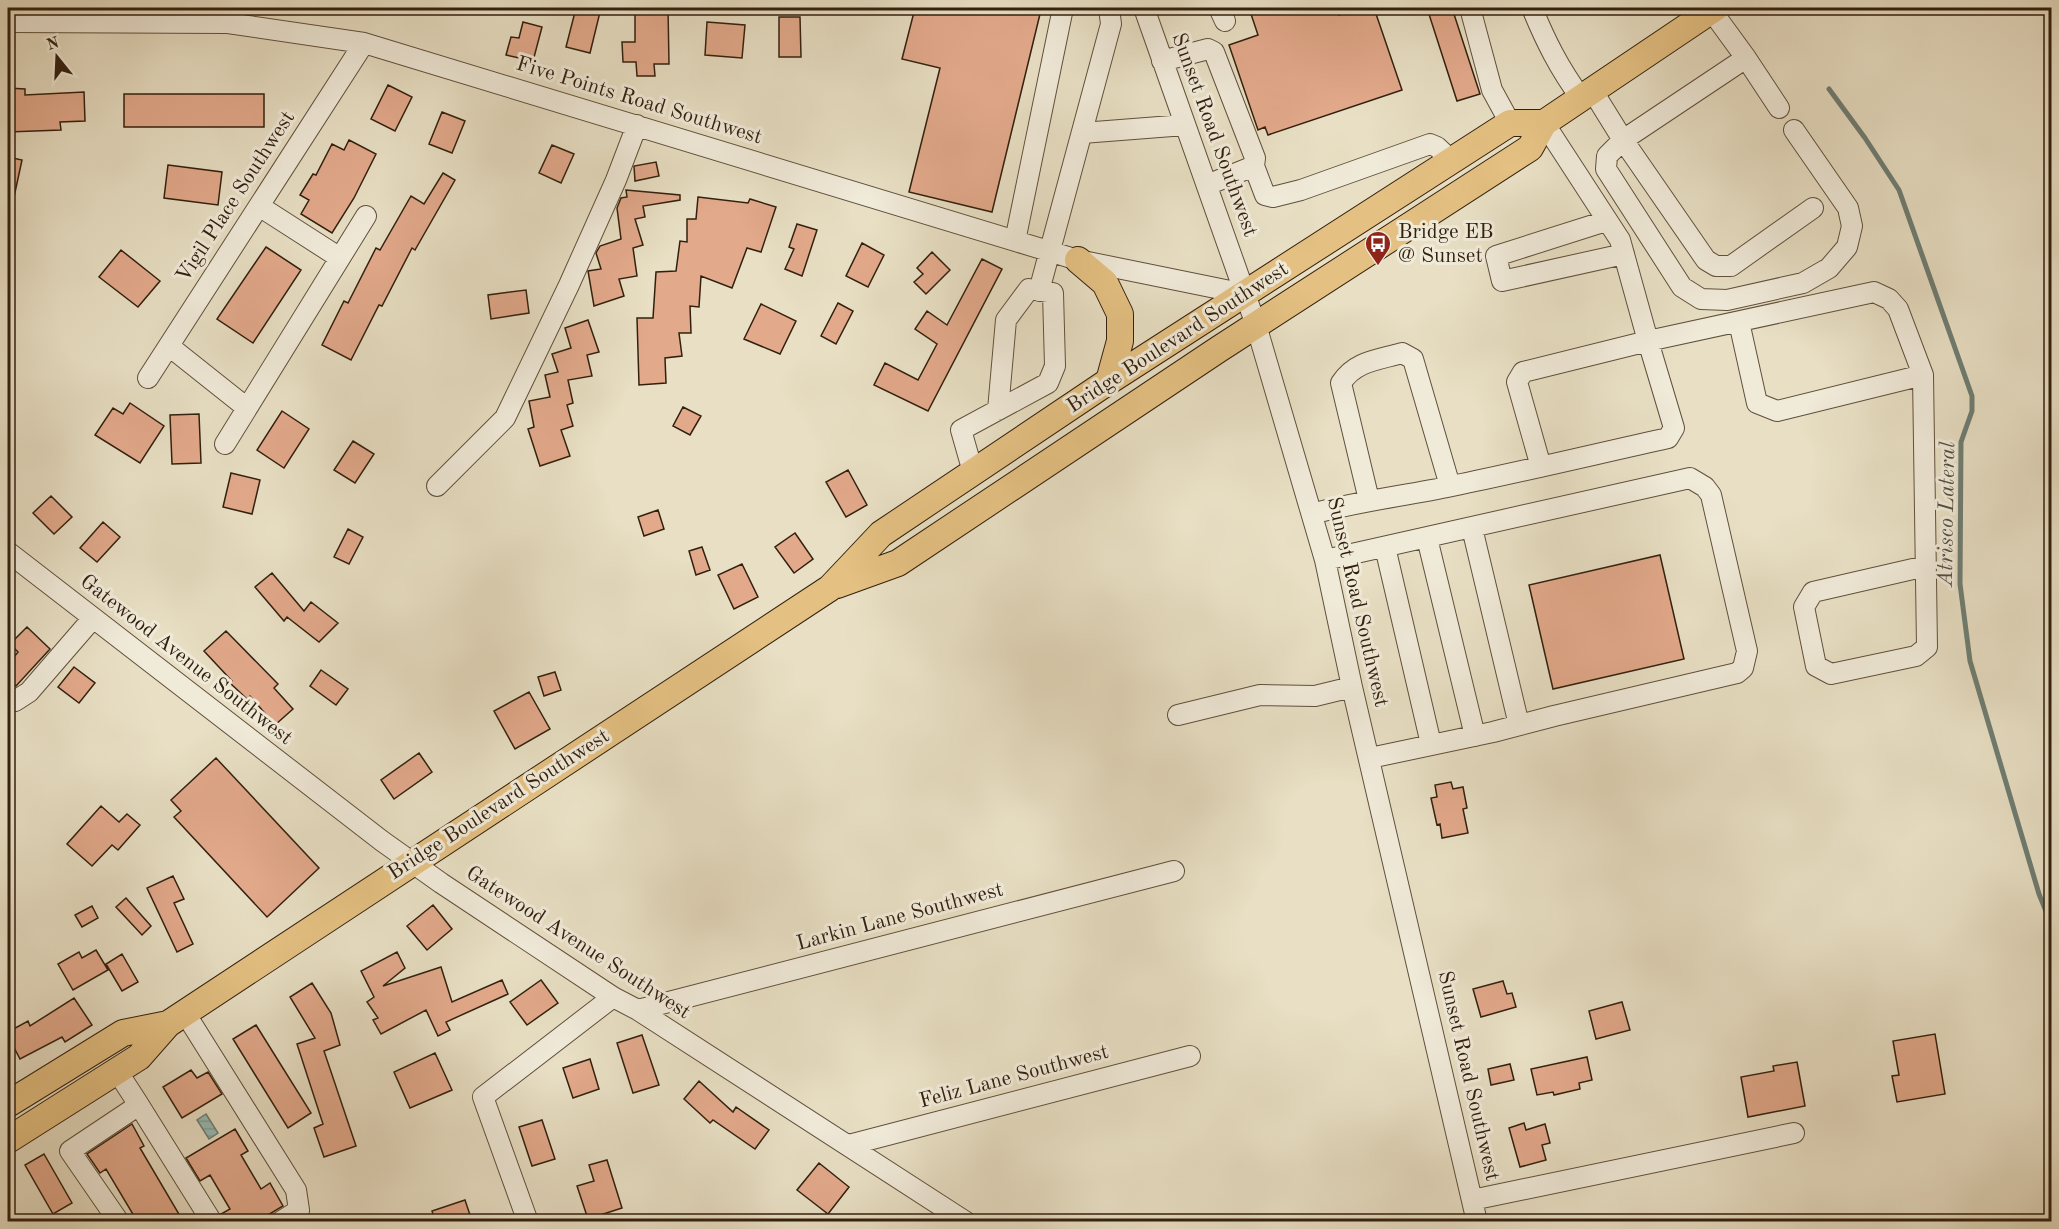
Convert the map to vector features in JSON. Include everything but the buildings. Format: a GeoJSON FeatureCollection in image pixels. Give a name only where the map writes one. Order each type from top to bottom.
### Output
{"type":"FeatureCollection","features":[{"type":"Feature","properties":{"kind":"main road","name":"Bridge Boulevard Southwest"},"geometry":{"type":"LineString","coordinates":[[8,1140],[139,1057],[176,1019],[830,588],[898,562],[1256,325],[1530,148],[1544,123],[1713,9]]}},
{"type":"Feature","properties":{"kind":"main road"},"geometry":{"type":"LineString","coordinates":[[1510,123],[1544,123]]}},
{"type":"Feature","properties":{"kind":"main road","name":"Bridge Boulevard Southwest"},"geometry":{"type":"LineString","coordinates":[[830,588],[881,534],[1109,381],[1510,123]]}},
{"type":"Feature","properties":{"kind":"main road"},"geometry":{"type":"LineString","coordinates":[[1078,260],[1105,283],[1120,314],[1120,341],[1109,381]]}},
{"type":"Feature","properties":{"kind":"main road","name":"Bridge Boulevard Southwest"},"geometry":{"type":"LineString","coordinates":[[8,1104],[123,1033],[176,1019]]}},
{"type":"Feature","properties":{"kind":"street"},"geometry":{"type":"LineString","coordinates":[[1015,242],[1064,8]]}},
{"type":"Feature","properties":{"kind":"street"},"geometry":{"type":"LineString","coordinates":[[1039,291],[1111,24],[1109,8]]}},
{"type":"Feature","properties":{"kind":"street","name":"Sunset Road Southwest"},"geometry":{"type":"LineString","coordinates":[[1144,8],[1256,325],[1325,560],[1352,687],[1477,1221]]}},
{"type":"Feature","properties":{"kind":"street"},"geometry":{"type":"LineString","coordinates":[[1470,8],[1492,90],[1510,123]]}},
{"type":"Feature","properties":{"kind":"street"},"geometry":{"type":"LineString","coordinates":[[1532,8],[1549,49],[1562,72],[1587,94],[1623,140],[1706,260],[1716,266],[1731,266],[1813,208]]}},
{"type":"Feature","properties":{"kind":"street"},"geometry":{"type":"LineString","coordinates":[[1713,9],[1779,108]]}},
{"type":"Feature","properties":{"kind":"street","name":"Five Points Road Southwest"},"geometry":{"type":"LineString","coordinates":[[8,22],[228,15],[364,43],[1078,260],[1245,294]]}},
{"type":"Feature","properties":{"kind":"street","name":"Vigil Place Southwest"},"geometry":{"type":"LineString","coordinates":[[148,378],[364,43]]}},
{"type":"Feature","properties":{"kind":"street"},"geometry":{"type":"LineString","coordinates":[[1162,61],[1208,49],[1214,52],[1255,158],[1254,166],[1265,195],[1273,197],[1301,190],[1430,144],[1437,147],[1452,161]]}},
{"type":"Feature","properties":{"kind":"street"},"geometry":{"type":"LineString","coordinates":[[1746,58],[1623,140],[1607,156],[1606,169],[1682,287],[1701,299],[1727,300],[1803,283],[1829,268],[1847,248],[1852,226],[1848,208],[1794,130]]}},
{"type":"Feature","properties":{"kind":"street"},"geometry":{"type":"LineString","coordinates":[[1312,514],[1668,438],[1674,428],[1620,240],[1544,123]]}},
{"type":"Feature","properties":{"kind":"street"},"geometry":{"type":"LineString","coordinates":[[1082,133],[1185,124]]}},
{"type":"Feature","properties":{"kind":"street"},"geometry":{"type":"LineString","coordinates":[[437,486],[505,418],[569,285],[616,180],[637,125]]}},
{"type":"Feature","properties":{"kind":"street"},"geometry":{"type":"LineString","coordinates":[[1207,185],[1254,166]]}},
{"type":"Feature","properties":{"kind":"street"},"geometry":{"type":"LineString","coordinates":[[259,206],[340,258]]}},
{"type":"Feature","properties":{"kind":"street"},"geometry":{"type":"LineString","coordinates":[[225,444],[366,216]]}},
{"type":"Feature","properties":{"kind":"street"},"geometry":{"type":"LineString","coordinates":[[1606,221],[1496,256],[1502,281],[1624,254]]}},
{"type":"Feature","properties":{"kind":"street"},"geometry":{"type":"LineString","coordinates":[[973,472],[961,430],[1048,383],[1055,366],[1053,293],[1029,289],[1006,320],[998,410]]}},
{"type":"Feature","properties":{"kind":"street"},"geometry":{"type":"LineString","coordinates":[[1541,466],[1517,382],[1523,372],[1648,341],[1874,292],[1889,299],[1898,309],[1923,375],[1926,566],[1927,646],[1916,656],[1831,674],[1816,666],[1804,607],[1813,592],[1926,566]]}},
{"type":"Feature","properties":{"kind":"street"},"geometry":{"type":"LineString","coordinates":[[1739,322],[1757,403],[1777,411],[1923,375]]}},
{"type":"Feature","properties":{"kind":"street"},"geometry":{"type":"LineString","coordinates":[[169,346],[247,408]]}},
{"type":"Feature","properties":{"kind":"street"},"geometry":{"type":"LineString","coordinates":[[1369,500],[1341,383],[1347,373],[1359,365],[1402,353],[1413,359],[1450,486]]}},
{"type":"Feature","properties":{"kind":"street"},"geometry":{"type":"LineString","coordinates":[[1325,560],[1690,478],[1705,487],[1712,495],[1747,651],[1743,668],[1737,673],[1370,758]]}},
{"type":"Feature","properties":{"kind":"street"},"geometry":{"type":"LineString","coordinates":[[1472,528],[1519,725]]}},
{"type":"Feature","properties":{"kind":"street"},"geometry":{"type":"LineString","coordinates":[[1427,538],[1474,735]]}},
{"type":"Feature","properties":{"kind":"street"},"geometry":{"type":"LineString","coordinates":[[1385,547],[1431,744]]}},
{"type":"Feature","properties":{"kind":"street","name":"Gatewood Avenue Southwest"},"geometry":{"type":"LineString","coordinates":[[8,552],[411,863],[613,997],[638,1010],[849,1145],[945,1216],[966,1221]]}},
{"type":"Feature","properties":{"kind":"street"},"geometry":{"type":"LineString","coordinates":[[8,702],[15,701],[29,692],[93,618]]}},
{"type":"Feature","properties":{"kind":"street"},"geometry":{"type":"LineString","coordinates":[[1178,715],[1260,695],[1315,696],[1352,687]]}},
{"type":"Feature","properties":{"kind":"street","name":"Larkin Lane Southwest"},"geometry":{"type":"LineString","coordinates":[[638,1010],[1174,871]]}},
{"type":"Feature","properties":{"kind":"street"},"geometry":{"type":"LineString","coordinates":[[528,1221],[483,1097],[613,997]]}},
{"type":"Feature","properties":{"kind":"street"},"geometry":{"type":"LineString","coordinates":[[176,1019],[296,1190],[298,1210],[280,1221]]}},
{"type":"Feature","properties":{"kind":"street","name":"Feliz Lane Southwest"},"geometry":{"type":"LineString","coordinates":[[849,1145],[1190,1056]]}},
{"type":"Feature","properties":{"kind":"street"},"geometry":{"type":"LineString","coordinates":[[117,1071],[212,1221]]}},
{"type":"Feature","properties":{"kind":"street"},"geometry":{"type":"LineString","coordinates":[[119,1221],[70,1151],[139,1105]]}},
{"type":"Feature","properties":{"kind":"street"},"geometry":{"type":"LineString","coordinates":[[1472,1200],[1794,1133]]}},
{"type":"Feature","properties":{"kind":"water"},"geometry":{"type":"Polygon","coordinates":[[[206,1114],[218,1133],[209,1139],[197,1120],[206,1114]]]}},
{"type":"Feature","properties":{"kind":"waterway","name":"Atrisco Lateral"},"geometry":{"type":"LineString","coordinates":[[1829,89],[1899,190],[1972,396],[1972,411],[1961,442],[1960,584],[1970,661],[2039,894],[2052,926]]}},
{"type":"Feature","properties":{"kind":"place","name":"Bridge EB @ Sunset"},"geometry":{"type":"Point","coordinates":[1378,267]}}]}
